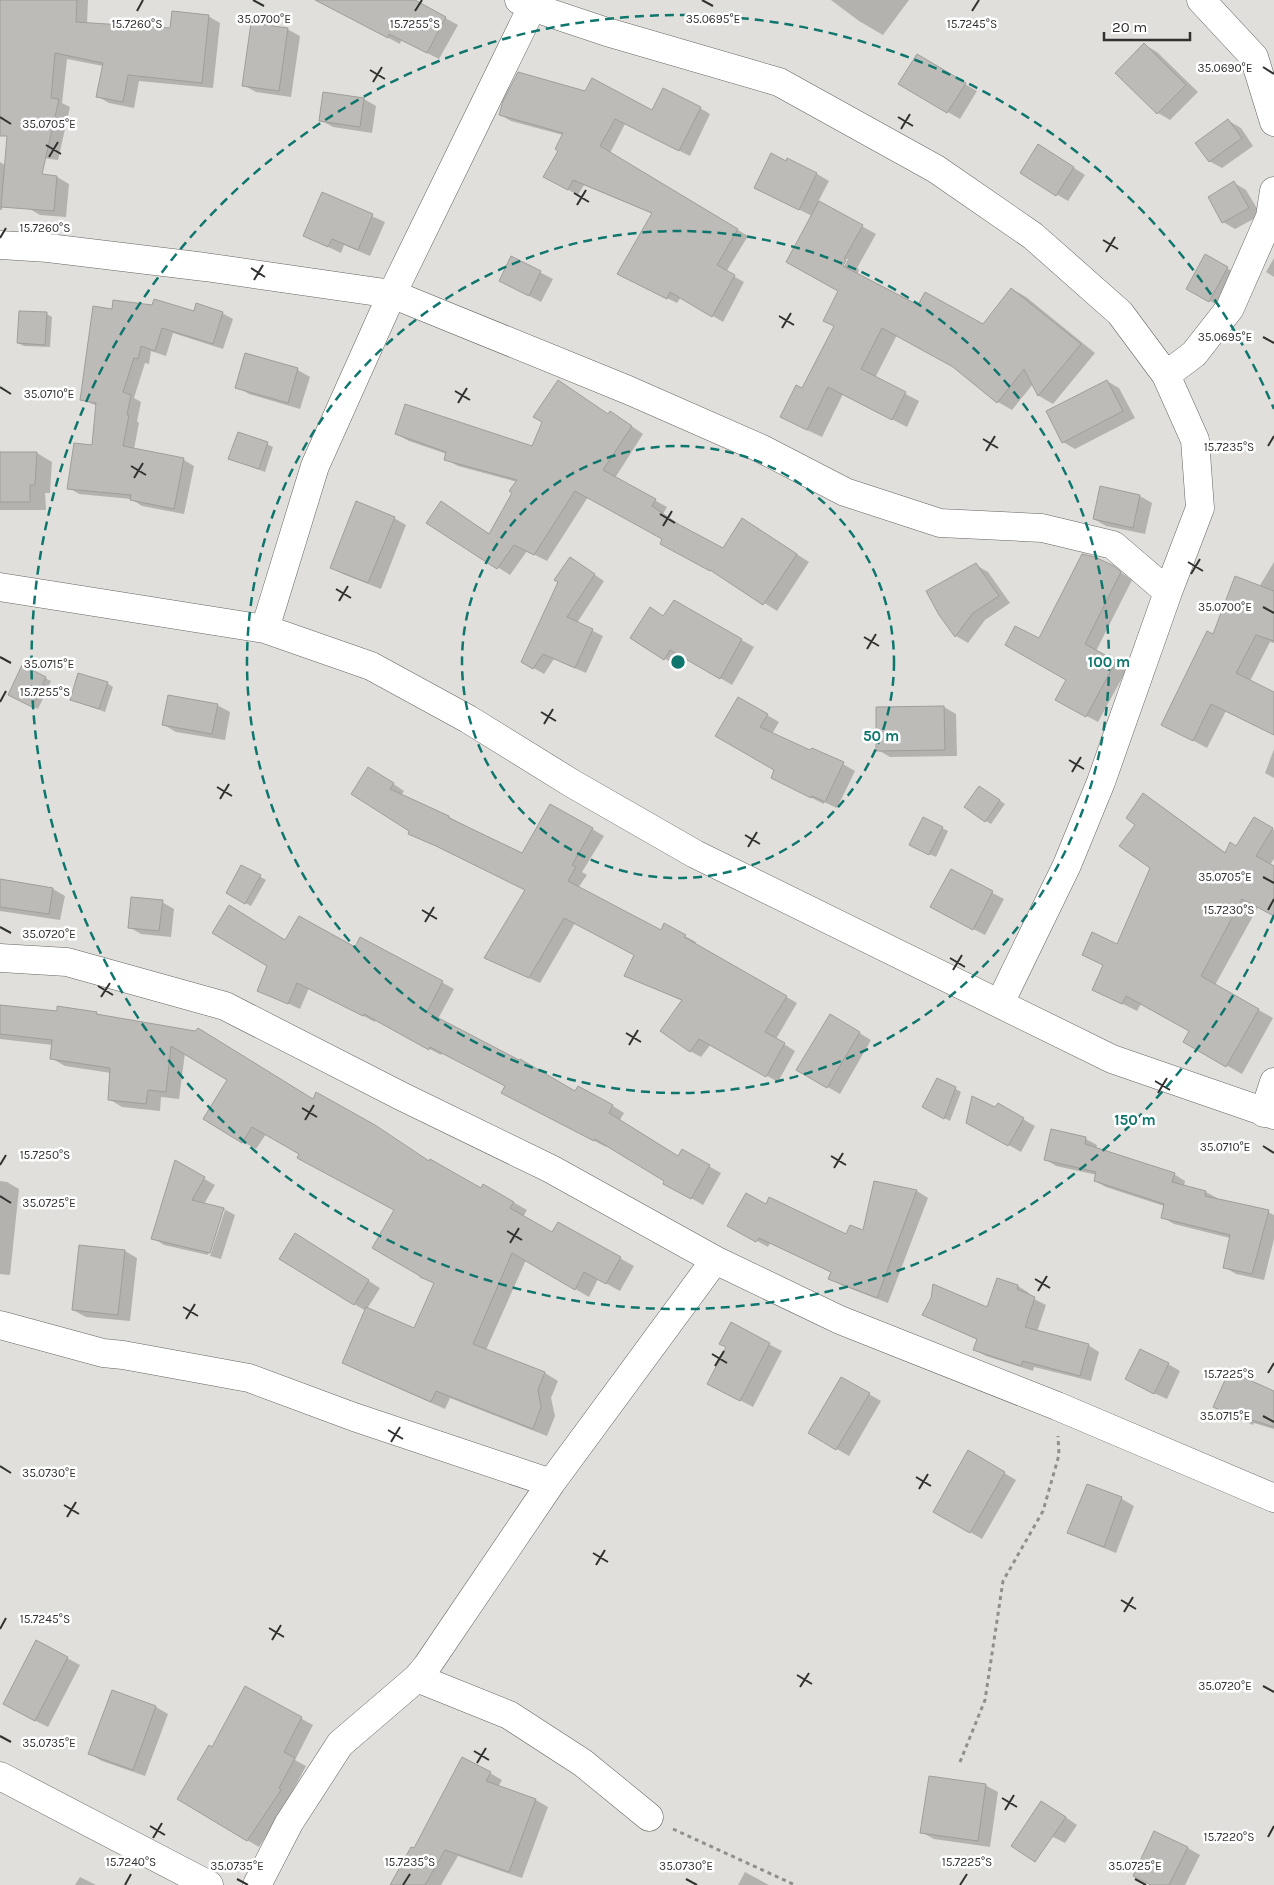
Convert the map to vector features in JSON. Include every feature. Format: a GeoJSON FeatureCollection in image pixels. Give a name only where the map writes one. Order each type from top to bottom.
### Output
{"type":"FeatureCollection","features":[{"type":"Feature","properties":{"kind":"street"},"geometry":{"type":"LineString","coordinates":[[1201,0],[1254,57],[1274,122]]}},
{"type":"Feature","properties":{"kind":"street"},"geometry":{"type":"LineString","coordinates":[[265,629],[315,466],[392,294],[529,2],[607,32],[779,82],[936,169],[1033,236],[1120,313],[1166,375],[1195,440],[1200,508],[1168,592],[1102,782],[1067,865],[1000,1003]]}},
{"type":"Feature","properties":{"kind":"street"},"geometry":{"type":"LineString","coordinates":[[1166,375],[1194,354],[1230,308],[1272,217],[1274,191]]}},
{"type":"Feature","properties":{"kind":"street"},"geometry":{"type":"LineString","coordinates":[[0,245],[48,248],[205,267],[392,294],[637,394],[760,448],[845,492],[940,523],[1042,528],[1113,545],[1168,592]]}},
{"type":"Feature","properties":{"kind":"street"},"geometry":{"type":"LineString","coordinates":[[0,586],[265,629],[370,666],[468,719],[573,784],[695,854],[1112,1059],[1269,1114],[1274,1082]]}},
{"type":"Feature","properties":{"kind":"street"},"geometry":{"type":"LineString","coordinates":[[0,958],[67,962],[225,1006],[401,1096],[551,1169],[715,1260],[840,1320],[1057,1406],[1274,1498]]}},
{"type":"Feature","properties":{"kind":"street"},"geometry":{"type":"LineString","coordinates":[[258,1885],[289,1823],[340,1744],[417,1678],[427,1666],[550,1483],[715,1260]]}},
{"type":"Feature","properties":{"kind":"street"},"geometry":{"type":"LineString","coordinates":[[0,1325],[103,1353],[249,1378],[354,1417],[550,1483]]}},
{"type":"Feature","properties":{"kind":"street"},"geometry":{"type":"LineString","coordinates":[[417,1678],[509,1715],[584,1763],[649,1817]]}},
{"type":"Feature","properties":{"kind":"street"},"geometry":{"type":"LineString","coordinates":[[0,1776],[209,1885]]}},
{"type":"Feature","properties":{"kind":"path"},"geometry":{"type":"LineString","coordinates":[[960,1762],[985,1700],[1003,1581],[1043,1511],[1059,1455],[1057,1406]]}},
{"type":"Feature","properties":{"kind":"path"},"geometry":{"type":"LineString","coordinates":[[649,1817],[795,1885]]}},
{"type":"Feature","properties":{"kind":"building"},"geometry":{"type":"Polygon","coordinates":[[[0,0],[77,0],[76,22],[170,28],[172,11],[209,15],[202,83],[128,75],[123,102],[96,97],[103,63],[55,53],[51,98],[59,99],[42,174],[57,176],[54,211],[1,207],[7,136],[0,136],[0,0]]]}},
{"type":"Feature","properties":{"kind":"building"},"geometry":{"type":"Polygon","coordinates":[[[315,0],[415,0],[446,17],[427,53],[389,34],[388,38],[315,0]]]}},
{"type":"Feature","properties":{"kind":"building"},"geometry":{"type":"Polygon","coordinates":[[[251,23],[288,28],[279,91],[242,86],[251,23]]]}},
{"type":"Feature","properties":{"kind":"building"},"geometry":{"type":"Polygon","coordinates":[[[1144,43],[1186,85],[1157,114],[1115,73],[1144,43]]]}},
{"type":"Feature","properties":{"kind":"building"},"geometry":{"type":"Polygon","coordinates":[[[917,54],[966,83],[947,113],[898,84],[917,54]]]}},
{"type":"Feature","properties":{"kind":"building"},"geometry":{"type":"Polygon","coordinates":[[[518,72],[585,91],[592,78],[652,110],[663,88],[701,107],[679,151],[615,119],[600,146],[738,229],[717,265],[735,275],[712,317],[670,292],[667,299],[617,274],[652,213],[573,180],[568,190],[543,177],[558,151],[555,149],[563,133],[499,115],[503,101],[518,72]]]}},
{"type":"Feature","properties":{"kind":"building"},"geometry":{"type":"Polygon","coordinates":[[[323,92],[364,98],[360,127],[319,121],[323,92]]]}},
{"type":"Feature","properties":{"kind":"building"},"geometry":{"type":"Polygon","coordinates":[[[1228,119],[1242,138],[1209,162],[1195,143],[1228,119]]]}},
{"type":"Feature","properties":{"kind":"building"},"geometry":{"type":"Polygon","coordinates":[[[1038,144],[1074,167],[1056,196],[1020,173],[1038,144]]]}},
{"type":"Feature","properties":{"kind":"building"},"geometry":{"type":"Polygon","coordinates":[[[771,153],[786,161],[787,158],[817,173],[799,210],[754,188],[771,153]]]}},
{"type":"Feature","properties":{"kind":"building"},"geometry":{"type":"Polygon","coordinates":[[[1234,181],[1249,208],[1222,223],[1208,197],[1234,181]]]}},
{"type":"Feature","properties":{"kind":"building"},"geometry":{"type":"Polygon","coordinates":[[[322,192],[373,214],[358,250],[332,239],[328,247],[303,236],[322,192]]]}},
{"type":"Feature","properties":{"kind":"building"},"geometry":{"type":"Polygon","coordinates":[[[819,201],[863,225],[844,259],[846,260],[843,266],[918,305],[925,292],[983,324],[1011,288],[1081,344],[1038,396],[1024,369],[997,403],[953,367],[882,328],[861,369],[906,392],[892,420],[828,387],[807,430],[780,417],[796,385],[802,388],[834,326],[823,321],[838,291],[786,262],[819,201]]]}},
{"type":"Feature","properties":{"kind":"building"},"geometry":{"type":"Polygon","coordinates":[[[1205,254],[1228,267],[1209,302],[1186,289],[1205,254]]]}},
{"type":"Feature","properties":{"kind":"building"},"geometry":{"type":"Polygon","coordinates":[[[511,256],[541,271],[529,296],[499,281],[511,256]]]}},
{"type":"Feature","properties":{"kind":"building"},"geometry":{"type":"Polygon","coordinates":[[[154,299],[194,311],[196,303],[223,312],[213,344],[162,328],[155,351],[141,346],[138,359],[134,358],[123,392],[131,395],[123,446],[184,458],[174,509],[130,500],[131,495],[67,489],[74,443],[92,445],[96,403],[80,400],[93,306],[112,309],[113,300],[152,305],[154,299]]]}},
{"type":"Feature","properties":{"kind":"building"},"geometry":{"type":"Polygon","coordinates":[[[19,311],[47,312],[45,345],[17,343],[19,311]]]}},
{"type":"Feature","properties":{"kind":"building"},"geometry":{"type":"Polygon","coordinates":[[[245,353],[298,368],[288,403],[235,388],[245,353]]]}},
{"type":"Feature","properties":{"kind":"building"},"geometry":{"type":"Polygon","coordinates":[[[558,380],[608,414],[610,411],[632,426],[603,470],[656,499],[652,506],[678,524],[723,548],[742,518],[797,554],[763,605],[710,570],[660,544],[662,539],[575,491],[534,555],[514,545],[497,569],[426,523],[441,501],[489,534],[512,493],[509,491],[517,480],[444,460],[446,452],[395,434],[405,404],[532,446],[542,422],[533,417],[558,380]]]}},
{"type":"Feature","properties":{"kind":"building"},"geometry":{"type":"Polygon","coordinates":[[[1107,380],[1123,411],[1062,443],[1046,411],[1107,380]]]}},
{"type":"Feature","properties":{"kind":"building"},"geometry":{"type":"Polygon","coordinates":[[[238,432],[268,442],[259,469],[228,459],[238,432]]]}},
{"type":"Feature","properties":{"kind":"building"},"geometry":{"type":"Polygon","coordinates":[[[0,452],[37,452],[35,485],[30,485],[30,502],[0,502],[0,452]]]}},
{"type":"Feature","properties":{"kind":"building"},"geometry":{"type":"Polygon","coordinates":[[[1100,486],[1140,495],[1133,528],[1093,519],[1100,486]]]}},
{"type":"Feature","properties":{"kind":"building"},"geometry":{"type":"Polygon","coordinates":[[[356,501],[395,517],[368,583],[330,568],[356,501]]]}},
{"type":"Feature","properties":{"kind":"building"},"geometry":{"type":"Polygon","coordinates":[[[1082,554],[1095,557],[1114,566],[1121,572],[1085,644],[1116,661],[1086,717],[1055,700],[1066,680],[1005,645],[1015,626],[1039,638],[1082,554]]]}},
{"type":"Feature","properties":{"kind":"building"},"geometry":{"type":"Polygon","coordinates":[[[570,557],[595,574],[567,617],[593,629],[575,668],[543,654],[533,669],[521,662],[558,582],[554,580],[570,557]]]}},
{"type":"Feature","properties":{"kind":"building"},"geometry":{"type":"Polygon","coordinates":[[[976,563],[999,596],[973,613],[955,637],[939,615],[926,591],[976,563]]]}},
{"type":"Feature","properties":{"kind":"building"},"geometry":{"type":"Polygon","coordinates":[[[1235,576],[1274,591],[1274,641],[1256,635],[1236,673],[1274,692],[1274,735],[1211,704],[1193,741],[1161,725],[1207,631],[1213,634],[1235,576]]]}},
{"type":"Feature","properties":{"kind":"building"},"geometry":{"type":"Polygon","coordinates":[[[674,600],[742,639],[720,679],[670,650],[664,660],[630,638],[650,607],[663,616],[674,600]]]}},
{"type":"Feature","properties":{"kind":"building"},"geometry":{"type":"Polygon","coordinates":[[[22,665],[46,677],[32,707],[8,695],[22,665]]]}},
{"type":"Feature","properties":{"kind":"building"},"geometry":{"type":"Polygon","coordinates":[[[78,673],[108,682],[99,709],[70,700],[78,673]]]}},
{"type":"Feature","properties":{"kind":"building"},"geometry":{"type":"Polygon","coordinates":[[[168,695],[218,704],[212,734],[162,725],[168,695]]]}},
{"type":"Feature","properties":{"kind":"building"},"geometry":{"type":"Polygon","coordinates":[[[738,697],[768,714],[760,727],[810,750],[812,748],[844,762],[825,802],[812,796],[811,798],[771,778],[774,770],[715,736],[738,697]]]}},
{"type":"Feature","properties":{"kind":"building"},"geometry":{"type":"Polygon","coordinates":[[[944,706],[945,750],[876,751],[876,707],[944,706]]]}},
{"type":"Feature","properties":{"kind":"building"},"geometry":{"type":"Polygon","coordinates":[[[368,767],[394,783],[390,789],[522,853],[550,804],[593,828],[572,865],[576,867],[568,881],[661,930],[664,923],[686,935],[684,937],[787,996],[765,1032],[785,1043],[766,1077],[699,1039],[690,1052],[660,1031],[682,1000],[624,976],[634,955],[564,918],[529,978],[484,958],[525,890],[408,834],[409,831],[351,794],[368,767]]]}},
{"type":"Feature","properties":{"kind":"building"},"geometry":{"type":"Polygon","coordinates":[[[979,786],[1000,800],[985,822],[964,807],[979,786]]]}},
{"type":"Feature","properties":{"kind":"building"},"geometry":{"type":"Polygon","coordinates":[[[1143,793],[1225,853],[1230,842],[1236,846],[1254,817],[1273,828],[1256,856],[1274,866],[1274,916],[1242,899],[1201,976],[1259,1009],[1226,1067],[1183,1042],[1189,1031],[1126,996],[1122,1004],[1092,990],[1103,965],[1082,955],[1092,932],[1117,944],[1150,868],[1119,846],[1135,825],[1126,818],[1143,793]]]}},
{"type":"Feature","properties":{"kind":"building"},"geometry":{"type":"Polygon","coordinates":[[[923,817],[943,827],[929,855],[909,845],[923,817]]]}},
{"type":"Feature","properties":{"kind":"building"},"geometry":{"type":"Polygon","coordinates":[[[241,865],[261,875],[245,904],[226,893],[241,865]]]}},
{"type":"Feature","properties":{"kind":"building"},"geometry":{"type":"Polygon","coordinates":[[[951,869],[993,891],[973,930],[930,907],[951,869]]]}},
{"type":"Feature","properties":{"kind":"building"},"geometry":{"type":"Polygon","coordinates":[[[0,879],[53,888],[49,914],[0,907],[0,879]]]}},
{"type":"Feature","properties":{"kind":"building"},"geometry":{"type":"Polygon","coordinates":[[[131,897],[163,900],[159,931],[128,928],[131,897]]]}},
{"type":"Feature","properties":{"kind":"building"},"geometry":{"type":"Polygon","coordinates":[[[229,905],[285,940],[299,916],[355,947],[360,937],[443,981],[427,1012],[520,1059],[575,1091],[578,1086],[613,1105],[609,1113],[678,1156],[682,1149],[710,1165],[691,1199],[663,1184],[664,1181],[595,1139],[594,1141],[501,1093],[505,1086],[430,1047],[429,1050],[364,1014],[363,1016],[297,983],[288,1004],[257,991],[267,966],[212,933],[229,905]]]}},
{"type":"Feature","properties":{"kind":"building"},"geometry":{"type":"Polygon","coordinates":[[[0,1005],[57,1011],[57,1006],[195,1031],[198,1028],[313,1099],[316,1092],[375,1125],[429,1161],[430,1159],[481,1188],[483,1184],[514,1202],[510,1208],[552,1232],[558,1222],[621,1257],[606,1284],[584,1272],[575,1290],[512,1253],[473,1344],[545,1372],[538,1390],[541,1407],[533,1429],[436,1391],[431,1402],[342,1363],[366,1307],[414,1328],[434,1283],[420,1277],[372,1248],[394,1210],[297,1158],[299,1154],[252,1127],[242,1143],[203,1119],[227,1080],[171,1046],[166,1092],[148,1090],[146,1104],[108,1100],[110,1068],[50,1059],[52,1040],[0,1034],[0,1005]]]}},
{"type":"Feature","properties":{"kind":"building"},"geometry":{"type":"Polygon","coordinates":[[[830,1014],[860,1032],[827,1088],[796,1070],[830,1014]]]}},
{"type":"Feature","properties":{"kind":"building"},"geometry":{"type":"Polygon","coordinates":[[[937,1078],[956,1087],[944,1119],[922,1107],[937,1078]]]}},
{"type":"Feature","properties":{"kind":"building"},"geometry":{"type":"Polygon","coordinates":[[[972,1096],[995,1107],[998,1103],[1024,1118],[1008,1146],[966,1123],[972,1096]]]}},
{"type":"Feature","properties":{"kind":"building"},"geometry":{"type":"Polygon","coordinates":[[[1051,1129],[1086,1137],[1085,1144],[1175,1173],[1172,1182],[1206,1191],[1205,1196],[1269,1210],[1252,1274],[1223,1268],[1230,1235],[1161,1218],[1164,1204],[1094,1181],[1096,1172],[1044,1160],[1051,1129]]]}},
{"type":"Feature","properties":{"kind":"building"},"geometry":{"type":"Polygon","coordinates":[[[175,1160],[205,1177],[192,1200],[224,1208],[210,1253],[151,1239],[175,1160]]]}},
{"type":"Feature","properties":{"kind":"building"},"geometry":{"type":"Polygon","coordinates":[[[874,1181],[917,1190],[877,1298],[828,1279],[831,1272],[759,1238],[756,1242],[727,1226],[746,1193],[766,1204],[769,1197],[846,1234],[850,1225],[863,1230],[874,1181]]]}},
{"type":"Feature","properties":{"kind":"building"},"geometry":{"type":"Polygon","coordinates":[[[295,1233],[369,1280],[354,1305],[279,1259],[295,1233]]]}},
{"type":"Feature","properties":{"kind":"building"},"geometry":{"type":"Polygon","coordinates":[[[79,1245],[125,1250],[118,1315],[72,1310],[79,1245]]]}},
{"type":"Feature","properties":{"kind":"building"},"geometry":{"type":"Polygon","coordinates":[[[997,1278],[1018,1285],[1017,1289],[1035,1297],[1025,1327],[1089,1344],[1080,1376],[1023,1361],[1021,1366],[973,1350],[977,1339],[922,1315],[931,1298],[933,1284],[987,1307],[997,1278]]]}},
{"type":"Feature","properties":{"kind":"building"},"geometry":{"type":"Polygon","coordinates":[[[731,1322],[770,1343],[740,1401],[707,1384],[726,1347],[719,1344],[731,1322]]]}},
{"type":"Feature","properties":{"kind":"building"},"geometry":{"type":"Polygon","coordinates":[[[1140,1349],[1169,1363],[1154,1394],[1125,1379],[1140,1349]]]}},
{"type":"Feature","properties":{"kind":"building"},"geometry":{"type":"Polygon","coordinates":[[[1229,1371],[1274,1391],[1274,1427],[1242,1417],[1241,1420],[1213,1407],[1229,1371]]]}},
{"type":"Feature","properties":{"kind":"building"},"geometry":{"type":"Polygon","coordinates":[[[841,1377],[870,1393],[836,1450],[808,1433],[841,1377]]]}},
{"type":"Feature","properties":{"kind":"building"},"geometry":{"type":"Polygon","coordinates":[[[968,1450],[1005,1472],[970,1533],[933,1512],[968,1450]]]}},
{"type":"Feature","properties":{"kind":"building"},"geometry":{"type":"Polygon","coordinates":[[[1087,1484],[1122,1497],[1104,1547],[1067,1533],[1087,1484]]]}},
{"type":"Feature","properties":{"kind":"building"},"geometry":{"type":"Polygon","coordinates":[[[36,1640],[68,1657],[35,1721],[3,1704],[36,1640]]]}},
{"type":"Feature","properties":{"kind":"building"},"geometry":{"type":"Polygon","coordinates":[[[245,1686],[302,1717],[284,1752],[295,1758],[279,1788],[281,1790],[247,1841],[177,1799],[209,1745],[212,1747],[245,1686]]]}},
{"type":"Feature","properties":{"kind":"building"},"geometry":{"type":"Polygon","coordinates":[[[112,1690],[156,1706],[133,1770],[88,1754],[112,1690]]]}},
{"type":"Feature","properties":{"kind":"building"},"geometry":{"type":"Polygon","coordinates":[[[462,1757],[491,1772],[486,1781],[536,1799],[509,1872],[445,1850],[425,1885],[390,1885],[411,1847],[414,1848],[462,1757]]]}},
{"type":"Feature","properties":{"kind":"building"},"geometry":{"type":"Polygon","coordinates":[[[929,1776],[986,1784],[978,1841],[920,1833],[929,1776]]]}},
{"type":"Feature","properties":{"kind":"building"},"geometry":{"type":"Polygon","coordinates":[[[1041,1801],[1066,1817],[1035,1862],[1011,1846],[1041,1801]]]}},
{"type":"Feature","properties":{"kind":"building"},"geometry":{"type":"Polygon","coordinates":[[[1154,1831],[1188,1847],[1169,1885],[1151,1885],[1133,1876],[1154,1831]]]}}]}
